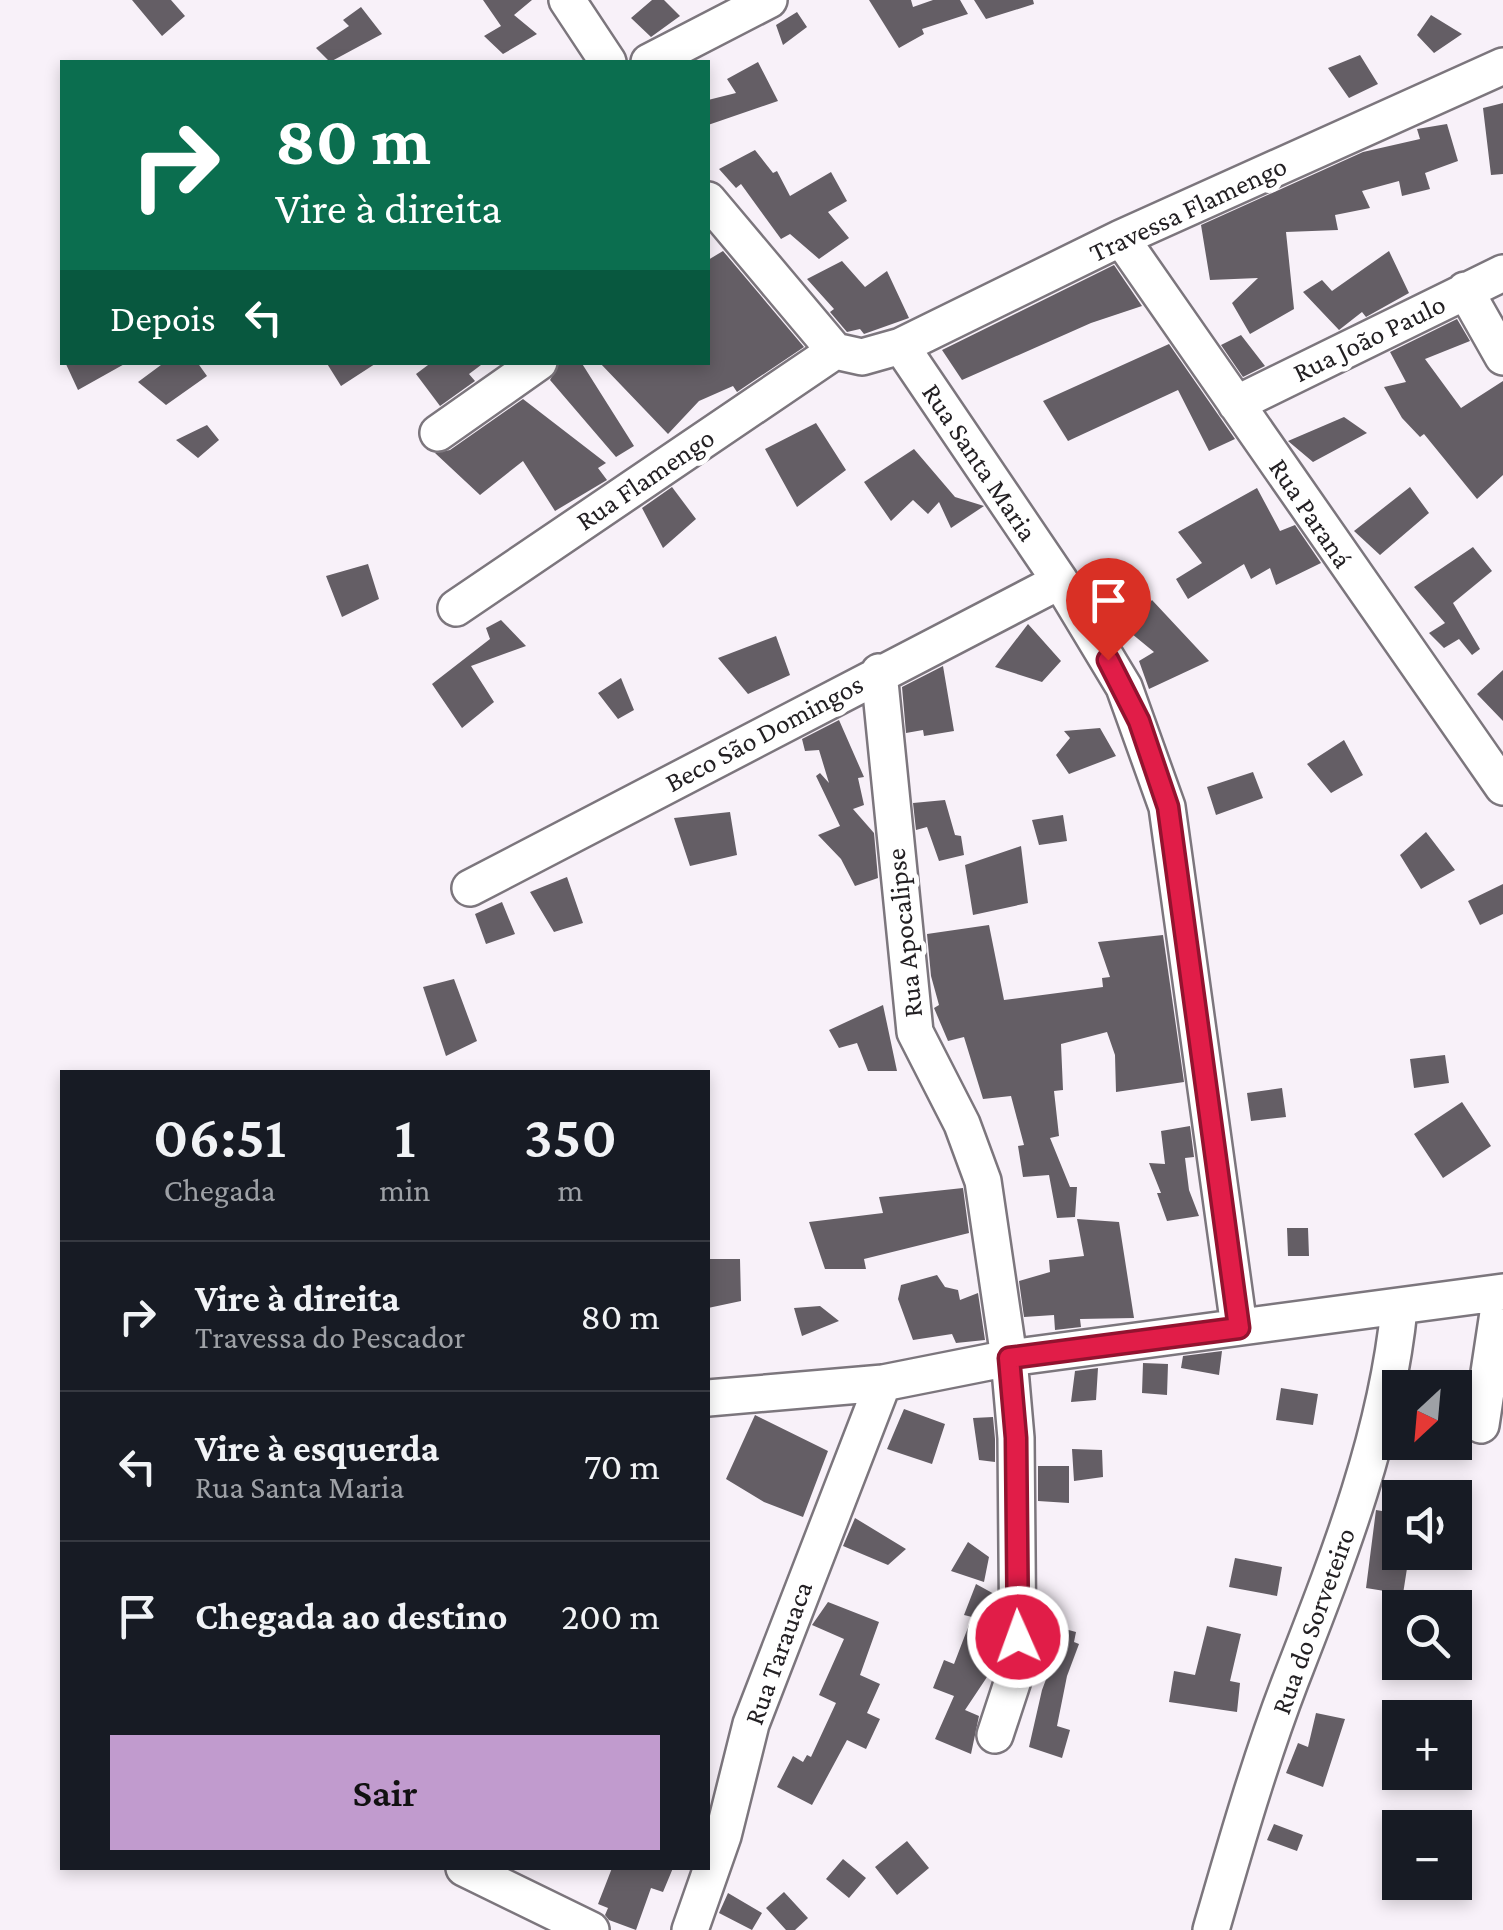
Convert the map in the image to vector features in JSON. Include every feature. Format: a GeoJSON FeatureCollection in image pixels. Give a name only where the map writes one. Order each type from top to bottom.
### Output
{"type":"FeatureCollection","features":[{"type":"Feature","properties":{"kind":"street"},"geometry":{"type":"LineString","coordinates":[[567,0],[607,60]]}},
{"type":"Feature","properties":{"kind":"street"},"geometry":{"type":"LineString","coordinates":[[653,60],[769,0]]}},
{"type":"Feature","properties":{"kind":"street","name":"Travessa Flamengo"},"geometry":{"type":"LineString","coordinates":[[888,350],[1121,238],[1503,66]]}},
{"type":"Feature","properties":{"kind":"street"},"geometry":{"type":"LineString","coordinates":[[710,207],[718,237],[835,351],[853,357],[888,350]]}},
{"type":"Feature","properties":{"kind":"street","name":"Rua Paraná"},"geometry":{"type":"LineString","coordinates":[[1121,238],[1503,786]]}},
{"type":"Feature","properties":{"kind":"street","name":"Rua João Paulo"},"geometry":{"type":"LineString","coordinates":[[1236,404],[1503,273]]}},
{"type":"Feature","properties":{"kind":"street"},"geometry":{"type":"LineString","coordinates":[[1465,290],[1503,357]]}},
{"type":"Feature","properties":{"kind":"street","name":"Rua Santa Maria"},"geometry":{"type":"LineString","coordinates":[[888,350],[1060,581],[1124,687],[1168,807],[1239,1328]]}},
{"type":"Feature","properties":{"kind":"street","name":"Rua Flamengo"},"geometry":{"type":"LineString","coordinates":[[456,608],[835,351]]}},
{"type":"Feature","properties":{"kind":"street"},"geometry":{"type":"LineString","coordinates":[[438,433],[534,365]]}},
{"type":"Feature","properties":{"kind":"street","name":"Beco São Domingos"},"geometry":{"type":"LineString","coordinates":[[470,888],[1060,581]]}},
{"type":"Feature","properties":{"kind":"street","name":"Rua Apocalipse"},"geometry":{"type":"LineString","coordinates":[[880,672],[914,1032],[962,1124],[983,1181],[1009,1358],[1016,1438],[1018,1666],[995,1734]]}},
{"type":"Feature","properties":{"kind":"street"},"geometry":{"type":"LineString","coordinates":[[710,1398],[883,1382],[1009,1358],[1502,1293],[1481,1425]]}},
{"type":"Feature","properties":{"kind":"street","name":"Rua do Sorveteiro"},"geometry":{"type":"LineString","coordinates":[[1211,1930],[1262,1761],[1329,1584],[1378,1432],[1400,1309]]}},
{"type":"Feature","properties":{"kind":"street","name":"Rua Tarauaca"},"geometry":{"type":"LineString","coordinates":[[692,1929],[723,1836],[751,1724],[883,1382]]}},
{"type":"Feature","properties":{"kind":"street"},"geometry":{"type":"LineString","coordinates":[[468,1870],[592,1930]]}},
{"type":"Feature","properties":{"kind":"building"},"geometry":{"type":"Polygon","coordinates":[[[132,0],[171,0],[185,16],[162,36],[132,0]]]}},
{"type":"Feature","properties":{"kind":"building"},"geometry":{"type":"Polygon","coordinates":[[[483,0],[532,0],[514,15],[537,34],[503,54],[484,36],[501,26],[483,0]]]}},
{"type":"Feature","properties":{"kind":"building"},"geometry":{"type":"Polygon","coordinates":[[[652,0],[664,0],[680,16],[651,37],[631,18],[652,0]]]}},
{"type":"Feature","properties":{"kind":"building"},"geometry":{"type":"Polygon","coordinates":[[[869,0],[911,0],[913,7],[933,0],[960,0],[968,14],[922,29],[924,34],[899,48],[869,0]]]}},
{"type":"Feature","properties":{"kind":"building"},"geometry":{"type":"Polygon","coordinates":[[[974,0],[1033,0],[1034,4],[986,19],[974,0]]]}},
{"type":"Feature","properties":{"kind":"building"},"geometry":{"type":"Polygon","coordinates":[[[361,7],[382,34],[328,60],[316,48],[349,26],[343,20],[361,7]]]}},
{"type":"Feature","properties":{"kind":"building"},"geometry":{"type":"Polygon","coordinates":[[[797,12],[807,27],[783,45],[776,25],[797,12]]]}},
{"type":"Feature","properties":{"kind":"building"},"geometry":{"type":"Polygon","coordinates":[[[1431,15],[1462,34],[1434,53],[1417,35],[1431,15]]]}},
{"type":"Feature","properties":{"kind":"building"},"geometry":{"type":"Polygon","coordinates":[[[1360,55],[1378,84],[1349,98],[1328,68],[1360,55]]]}},
{"type":"Feature","properties":{"kind":"building"},"geometry":{"type":"Polygon","coordinates":[[[758,62],[778,101],[710,124],[710,100],[736,93],[727,79],[758,62]]]}},
{"type":"Feature","properties":{"kind":"building"},"geometry":{"type":"Polygon","coordinates":[[[1503,103],[1503,174],[1491,175],[1483,108],[1503,103]]]}},
{"type":"Feature","properties":{"kind":"building"},"geometry":{"type":"Polygon","coordinates":[[[1447,124],[1458,161],[1425,173],[1430,189],[1402,196],[1399,181],[1362,191],[1370,208],[1335,215],[1338,230],[1286,232],[1294,309],[1250,334],[1232,303],[1258,278],[1210,280],[1201,225],[1363,152],[1420,139],[1417,129],[1447,124]]]}},
{"type":"Feature","properties":{"kind":"building"},"geometry":{"type":"Polygon","coordinates":[[[755,150],[773,173],[777,171],[790,196],[831,172],[847,201],[828,212],[849,238],[819,259],[790,234],[781,239],[741,184],[736,188],[719,169],[755,150]]]}},
{"type":"Feature","properties":{"kind":"building"},"geometry":{"type":"Polygon","coordinates":[[[723,251],[804,347],[737,392],[733,386],[699,401],[668,434],[602,365],[710,365],[710,259],[723,251]]]}},
{"type":"Feature","properties":{"kind":"building"},"geometry":{"type":"Polygon","coordinates":[[[1389,251],[1409,293],[1366,317],[1362,312],[1339,330],[1303,292],[1322,280],[1332,291],[1389,251]]]}},
{"type":"Feature","properties":{"kind":"building"},"geometry":{"type":"Polygon","coordinates":[[[842,261],[865,287],[887,271],[909,318],[864,334],[860,329],[847,332],[830,312],[834,309],[807,279],[842,261]]]}},
{"type":"Feature","properties":{"kind":"building"},"geometry":{"type":"Polygon","coordinates":[[[1114,265],[1142,306],[1091,323],[962,380],[942,350],[1114,265]]]}},
{"type":"Feature","properties":{"kind":"building"},"geometry":{"type":"Polygon","coordinates":[[[1457,319],[1470,341],[1425,359],[1461,408],[1503,381],[1503,475],[1477,499],[1424,434],[1420,437],[1402,418],[1384,387],[1406,382],[1390,352],[1457,319]]]}},
{"type":"Feature","properties":{"kind":"building"},"geometry":{"type":"Polygon","coordinates":[[[1241,335],[1265,366],[1243,377],[1221,345],[1241,335]]]}},
{"type":"Feature","properties":{"kind":"building"},"geometry":{"type":"Polygon","coordinates":[[[1169,344],[1235,439],[1209,451],[1178,390],[1068,441],[1043,401],[1169,344]]]}},
{"type":"Feature","properties":{"kind":"building"},"geometry":{"type":"Polygon","coordinates":[[[66,365],[123,365],[78,390],[66,365]]]}},
{"type":"Feature","properties":{"kind":"building"},"geometry":{"type":"Polygon","coordinates":[[[161,365],[199,365],[207,376],[166,405],[138,382],[161,365]]]}},
{"type":"Feature","properties":{"kind":"building"},"geometry":{"type":"Polygon","coordinates":[[[328,365],[373,365],[341,386],[328,365]]]}},
{"type":"Feature","properties":{"kind":"building"},"geometry":{"type":"Polygon","coordinates":[[[428,365],[481,365],[469,374],[475,381],[440,406],[416,374],[428,365]]]}},
{"type":"Feature","properties":{"kind":"building"},"geometry":{"type":"Polygon","coordinates":[[[558,365],[583,365],[634,446],[616,457],[550,380],[558,365]]]}},
{"type":"Feature","properties":{"kind":"building"},"geometry":{"type":"Polygon","coordinates":[[[523,399],[606,463],[598,468],[607,480],[555,511],[523,461],[480,495],[435,453],[450,450],[523,399]]]}},
{"type":"Feature","properties":{"kind":"building"},"geometry":{"type":"Polygon","coordinates":[[[1344,417],[1367,433],[1313,462],[1288,441],[1344,417]]]}},
{"type":"Feature","properties":{"kind":"building"},"geometry":{"type":"Polygon","coordinates":[[[816,423],[846,470],[797,507],[765,449],[816,423]]]}},
{"type":"Feature","properties":{"kind":"building"},"geometry":{"type":"Polygon","coordinates":[[[207,425],[219,440],[198,458],[176,440],[207,425]]]}},
{"type":"Feature","properties":{"kind":"building"},"geometry":{"type":"Polygon","coordinates":[[[914,449],[955,497],[984,506],[951,528],[939,502],[928,514],[913,500],[891,521],[864,482],[914,449]]]}},
{"type":"Feature","properties":{"kind":"building"},"geometry":{"type":"Polygon","coordinates":[[[672,487],[696,519],[663,548],[642,508],[672,487]]]}},
{"type":"Feature","properties":{"kind":"building"},"geometry":{"type":"Polygon","coordinates":[[[1410,487],[1429,513],[1380,555],[1354,531],[1410,487]]]}},
{"type":"Feature","properties":{"kind":"building"},"geometry":{"type":"Polygon","coordinates":[[[1257,488],[1280,531],[1295,525],[1321,563],[1276,585],[1270,568],[1251,579],[1244,564],[1188,599],[1176,579],[1202,563],[1178,532],[1257,488]]]}},
{"type":"Feature","properties":{"kind":"building"},"geometry":{"type":"Polygon","coordinates":[[[1473,547],[1492,571],[1453,603],[1480,649],[1472,655],[1459,639],[1444,648],[1429,633],[1445,623],[1414,587],[1473,547]]]}},
{"type":"Feature","properties":{"kind":"building"},"geometry":{"type":"Polygon","coordinates":[[[368,564],[379,599],[342,617],[326,576],[368,564]]]}},
{"type":"Feature","properties":{"kind":"building"},"geometry":{"type":"Polygon","coordinates":[[[1130,569],[1148,596],[1107,609],[1088,586],[1130,569]]]}},
{"type":"Feature","properties":{"kind":"building"},"geometry":{"type":"Polygon","coordinates":[[[1152,600],[1209,661],[1149,689],[1139,661],[1154,652],[1126,629],[1152,600]]]}},
{"type":"Feature","properties":{"kind":"building"},"geometry":{"type":"Polygon","coordinates":[[[501,620],[526,646],[471,666],[494,702],[462,728],[432,684],[490,639],[486,628],[501,620]]]}},
{"type":"Feature","properties":{"kind":"building"},"geometry":{"type":"Polygon","coordinates":[[[1028,624],[1061,661],[1042,682],[995,667],[1028,624]]]}},
{"type":"Feature","properties":{"kind":"building"},"geometry":{"type":"Polygon","coordinates":[[[776,636],[790,675],[748,694],[718,658],[776,636]]]}},
{"type":"Feature","properties":{"kind":"building"},"geometry":{"type":"Polygon","coordinates":[[[943,666],[954,731],[924,736],[923,730],[906,733],[902,687],[943,666]]]}},
{"type":"Feature","properties":{"kind":"building"},"geometry":{"type":"Polygon","coordinates":[[[1503,670],[1503,721],[1477,694],[1503,670]]]}},
{"type":"Feature","properties":{"kind":"building"},"geometry":{"type":"Polygon","coordinates":[[[621,678],[634,710],[618,719],[598,693],[621,678]]]}},
{"type":"Feature","properties":{"kind":"building"},"geometry":{"type":"Polygon","coordinates":[[[839,720],[864,777],[858,778],[864,805],[853,809],[874,833],[878,878],[855,886],[841,859],[818,835],[840,826],[816,776],[820,773],[829,783],[819,750],[805,751],[802,739],[839,720]]]}},
{"type":"Feature","properties":{"kind":"building"},"geometry":{"type":"Polygon","coordinates":[[[1100,728],[1116,756],[1069,774],[1056,755],[1070,738],[1064,731],[1100,728]]]}},
{"type":"Feature","properties":{"kind":"building"},"geometry":{"type":"Polygon","coordinates":[[[1344,740],[1363,775],[1331,793],[1307,764],[1344,740]]]}},
{"type":"Feature","properties":{"kind":"building"},"geometry":{"type":"Polygon","coordinates":[[[1253,772],[1263,798],[1216,815],[1207,787],[1253,772]]]}},
{"type":"Feature","properties":{"kind":"building"},"geometry":{"type":"Polygon","coordinates":[[[945,800],[955,835],[961,836],[964,855],[939,861],[927,827],[916,830],[913,803],[945,800]]]}},
{"type":"Feature","properties":{"kind":"building"},"geometry":{"type":"Polygon","coordinates":[[[730,812],[737,855],[690,866],[674,818],[730,812]]]}},
{"type":"Feature","properties":{"kind":"building"},"geometry":{"type":"Polygon","coordinates":[[[1063,815],[1067,841],[1039,845],[1032,820],[1063,815]]]}},
{"type":"Feature","properties":{"kind":"building"},"geometry":{"type":"Polygon","coordinates":[[[1426,832],[1455,870],[1421,889],[1400,855],[1426,832]]]}},
{"type":"Feature","properties":{"kind":"building"},"geometry":{"type":"Polygon","coordinates":[[[1021,846],[1028,903],[973,915],[965,865],[1021,846]]]}},
{"type":"Feature","properties":{"kind":"building"},"geometry":{"type":"Polygon","coordinates":[[[567,877],[583,923],[554,932],[530,892],[567,877]]]}},
{"type":"Feature","properties":{"kind":"building"},"geometry":{"type":"Polygon","coordinates":[[[1503,884],[1503,914],[1480,925],[1468,901],[1503,884]]]}},
{"type":"Feature","properties":{"kind":"building"},"geometry":{"type":"Polygon","coordinates":[[[502,902],[515,934],[486,944],[475,914],[502,902]]]}},
{"type":"Feature","properties":{"kind":"building"},"geometry":{"type":"Polygon","coordinates":[[[989,925],[1004,1000],[1103,987],[1102,978],[1110,977],[1098,942],[1163,935],[1184,1082],[1116,1092],[1115,1055],[1107,1032],[1061,1044],[1063,1090],[1054,1091],[1059,1136],[1050,1138],[1070,1187],[1077,1187],[1075,1217],[1057,1218],[1049,1175],[1023,1177],[1018,1146],[1024,1145],[1011,1096],[983,1099],[964,1037],[948,1041],[934,1008],[939,1005],[931,976],[927,934],[989,925]]]}},
{"type":"Feature","properties":{"kind":"building"},"geometry":{"type":"Polygon","coordinates":[[[454,979],[477,1041],[446,1056],[423,987],[454,979]]]}},
{"type":"Feature","properties":{"kind":"building"},"geometry":{"type":"Polygon","coordinates":[[[883,1005],[897,1071],[868,1071],[857,1043],[839,1048],[829,1030],[883,1005]]]}},
{"type":"Feature","properties":{"kind":"building"},"geometry":{"type":"Polygon","coordinates":[[[1445,1055],[1449,1083],[1414,1088],[1410,1059],[1445,1055]]]}},
{"type":"Feature","properties":{"kind":"building"},"geometry":{"type":"Polygon","coordinates":[[[1282,1088],[1286,1117],[1251,1121],[1247,1093],[1282,1088]]]}},
{"type":"Feature","properties":{"kind":"building"},"geometry":{"type":"Polygon","coordinates":[[[1462,1102],[1491,1146],[1443,1178],[1414,1134],[1462,1102]]]}},
{"type":"Feature","properties":{"kind":"building"},"geometry":{"type":"Polygon","coordinates":[[[1190,1126],[1194,1157],[1185,1158],[1189,1190],[1199,1216],[1167,1221],[1149,1163],[1165,1164],[1161,1131],[1190,1126]]]}},
{"type":"Feature","properties":{"kind":"building"},"geometry":{"type":"Polygon","coordinates":[[[963,1188],[969,1233],[864,1259],[866,1269],[825,1269],[809,1222],[883,1213],[879,1197],[963,1188]]]}},
{"type":"Feature","properties":{"kind":"building"},"geometry":{"type":"Polygon","coordinates":[[[1077,1219],[1119,1222],[1134,1318],[1080,1319],[1081,1327],[1055,1330],[1054,1315],[1024,1317],[1019,1281],[1050,1272],[1049,1260],[1084,1256],[1077,1219]]]}},
{"type":"Feature","properties":{"kind":"building"},"geometry":{"type":"Polygon","coordinates":[[[1287,1228],[1308,1228],[1309,1256],[1288,1256],[1287,1228]]]}},
{"type":"Feature","properties":{"kind":"building"},"geometry":{"type":"Polygon","coordinates":[[[710,1259],[740,1259],[741,1301],[710,1308],[710,1259]]]}},
{"type":"Feature","properties":{"kind":"building"},"geometry":{"type":"Polygon","coordinates":[[[937,1275],[945,1287],[958,1290],[960,1300],[978,1293],[985,1340],[956,1343],[952,1334],[913,1340],[898,1299],[901,1285],[937,1275]]]}},
{"type":"Feature","properties":{"kind":"building"},"geometry":{"type":"Polygon","coordinates":[[[820,1306],[839,1321],[802,1336],[794,1308],[820,1306]]]}},
{"type":"Feature","properties":{"kind":"building"},"geometry":{"type":"Polygon","coordinates":[[[1222,1351],[1219,1375],[1181,1368],[1183,1356],[1222,1351]]]}},
{"type":"Feature","properties":{"kind":"building"},"geometry":{"type":"Polygon","coordinates":[[[1143,1363],[1168,1364],[1167,1395],[1142,1393],[1143,1363]]]}},
{"type":"Feature","properties":{"kind":"building"},"geometry":{"type":"Polygon","coordinates":[[[1098,1368],[1096,1400],[1071,1402],[1075,1371],[1098,1368]]]}},
{"type":"Feature","properties":{"kind":"building"},"geometry":{"type":"Polygon","coordinates":[[[1281,1388],[1318,1394],[1313,1425],[1276,1420],[1281,1388]]]}},
{"type":"Feature","properties":{"kind":"building"},"geometry":{"type":"Polygon","coordinates":[[[904,1409],[945,1424],[932,1464],[887,1449],[904,1409]]]}},
{"type":"Feature","properties":{"kind":"building"},"geometry":{"type":"Polygon","coordinates":[[[755,1415],[828,1451],[803,1517],[764,1502],[726,1479],[755,1415]]]}},
{"type":"Feature","properties":{"kind":"building"},"geometry":{"type":"Polygon","coordinates":[[[993,1417],[995,1462],[979,1460],[973,1418],[993,1417]]]}},
{"type":"Feature","properties":{"kind":"building"},"geometry":{"type":"Polygon","coordinates":[[[1072,1449],[1102,1450],[1103,1477],[1074,1481],[1072,1449]]]}},
{"type":"Feature","properties":{"kind":"building"},"geometry":{"type":"Polygon","coordinates":[[[1038,1466],[1069,1466],[1069,1503],[1038,1501],[1038,1466]]]}},
{"type":"Feature","properties":{"kind":"building"},"geometry":{"type":"Polygon","coordinates":[[[1376,1510],[1382,1511],[1382,1570],[1407,1570],[1404,1590],[1366,1588],[1376,1510]]]}},
{"type":"Feature","properties":{"kind":"building"},"geometry":{"type":"Polygon","coordinates":[[[855,1518],[906,1549],[888,1565],[843,1546],[855,1518]]]}},
{"type":"Feature","properties":{"kind":"building"},"geometry":{"type":"Polygon","coordinates":[[[968,1542],[989,1557],[984,1582],[951,1571],[968,1542]]]}},
{"type":"Feature","properties":{"kind":"building"},"geometry":{"type":"Polygon","coordinates":[[[1235,1558],[1282,1567],[1277,1596],[1229,1587],[1235,1558]]]}},
{"type":"Feature","properties":{"kind":"building"},"geometry":{"type":"Polygon","coordinates":[[[976,1584],[996,1595],[996,1611],[988,1630],[996,1633],[997,1662],[965,1710],[979,1716],[971,1754],[935,1739],[954,1696],[933,1688],[944,1660],[954,1664],[972,1617],[964,1615],[976,1584]]]}},
{"type":"Feature","properties":{"kind":"building"},"geometry":{"type":"Polygon","coordinates":[[[828,1602],[879,1622],[860,1675],[880,1684],[867,1713],[880,1719],[866,1749],[847,1740],[812,1805],[777,1787],[793,1756],[803,1762],[807,1755],[811,1757],[836,1703],[819,1695],[844,1639],[812,1625],[828,1602]]]}},
{"type":"Feature","properties":{"kind":"building"},"geometry":{"type":"Polygon","coordinates":[[[1207,1626],[1241,1634],[1230,1681],[1240,1683],[1237,1712],[1169,1702],[1174,1671],[1195,1675],[1207,1626]]]}},
{"type":"Feature","properties":{"kind":"building"},"geometry":{"type":"Polygon","coordinates":[[[1065,1629],[1076,1632],[1074,1642],[1079,1644],[1067,1676],[1057,1726],[1070,1730],[1062,1758],[1029,1747],[1042,1690],[1065,1629]]]}},
{"type":"Feature","properties":{"kind":"building"},"geometry":{"type":"Polygon","coordinates":[[[1316,1713],[1345,1719],[1323,1787],[1286,1773],[1298,1743],[1308,1747],[1316,1713]]]}},
{"type":"Feature","properties":{"kind":"building"},"geometry":{"type":"Polygon","coordinates":[[[1274,1824],[1303,1835],[1297,1851],[1267,1840],[1274,1824]]]}},
{"type":"Feature","properties":{"kind":"building"},"geometry":{"type":"Polygon","coordinates":[[[907,1841],[929,1868],[897,1895],[875,1867],[907,1841]]]}},
{"type":"Feature","properties":{"kind":"building"},"geometry":{"type":"Polygon","coordinates":[[[843,1859],[866,1878],[849,1898],[826,1879],[843,1859]]]}},
{"type":"Feature","properties":{"kind":"building"},"geometry":{"type":"Polygon","coordinates":[[[611,1870],[672,1870],[663,1892],[651,1888],[636,1930],[609,1920],[605,1915],[608,1908],[598,1904],[611,1870]]]}},
{"type":"Feature","properties":{"kind":"building"},"geometry":{"type":"Polygon","coordinates":[[[784,1892],[808,1918],[795,1930],[786,1930],[766,1908],[784,1892]]]}},
{"type":"Feature","properties":{"kind":"building"},"geometry":{"type":"Polygon","coordinates":[[[728,1893],[762,1913],[752,1930],[719,1913],[728,1893]]]}},
{"type":"Feature","properties":{"kind":"route"},"geometry":{"type":"LineString","coordinates":[[1018,1637],[1016,1438],[1009,1358],[1239,1328],[1168,807],[1139,721],[1108,660]]}}]}
